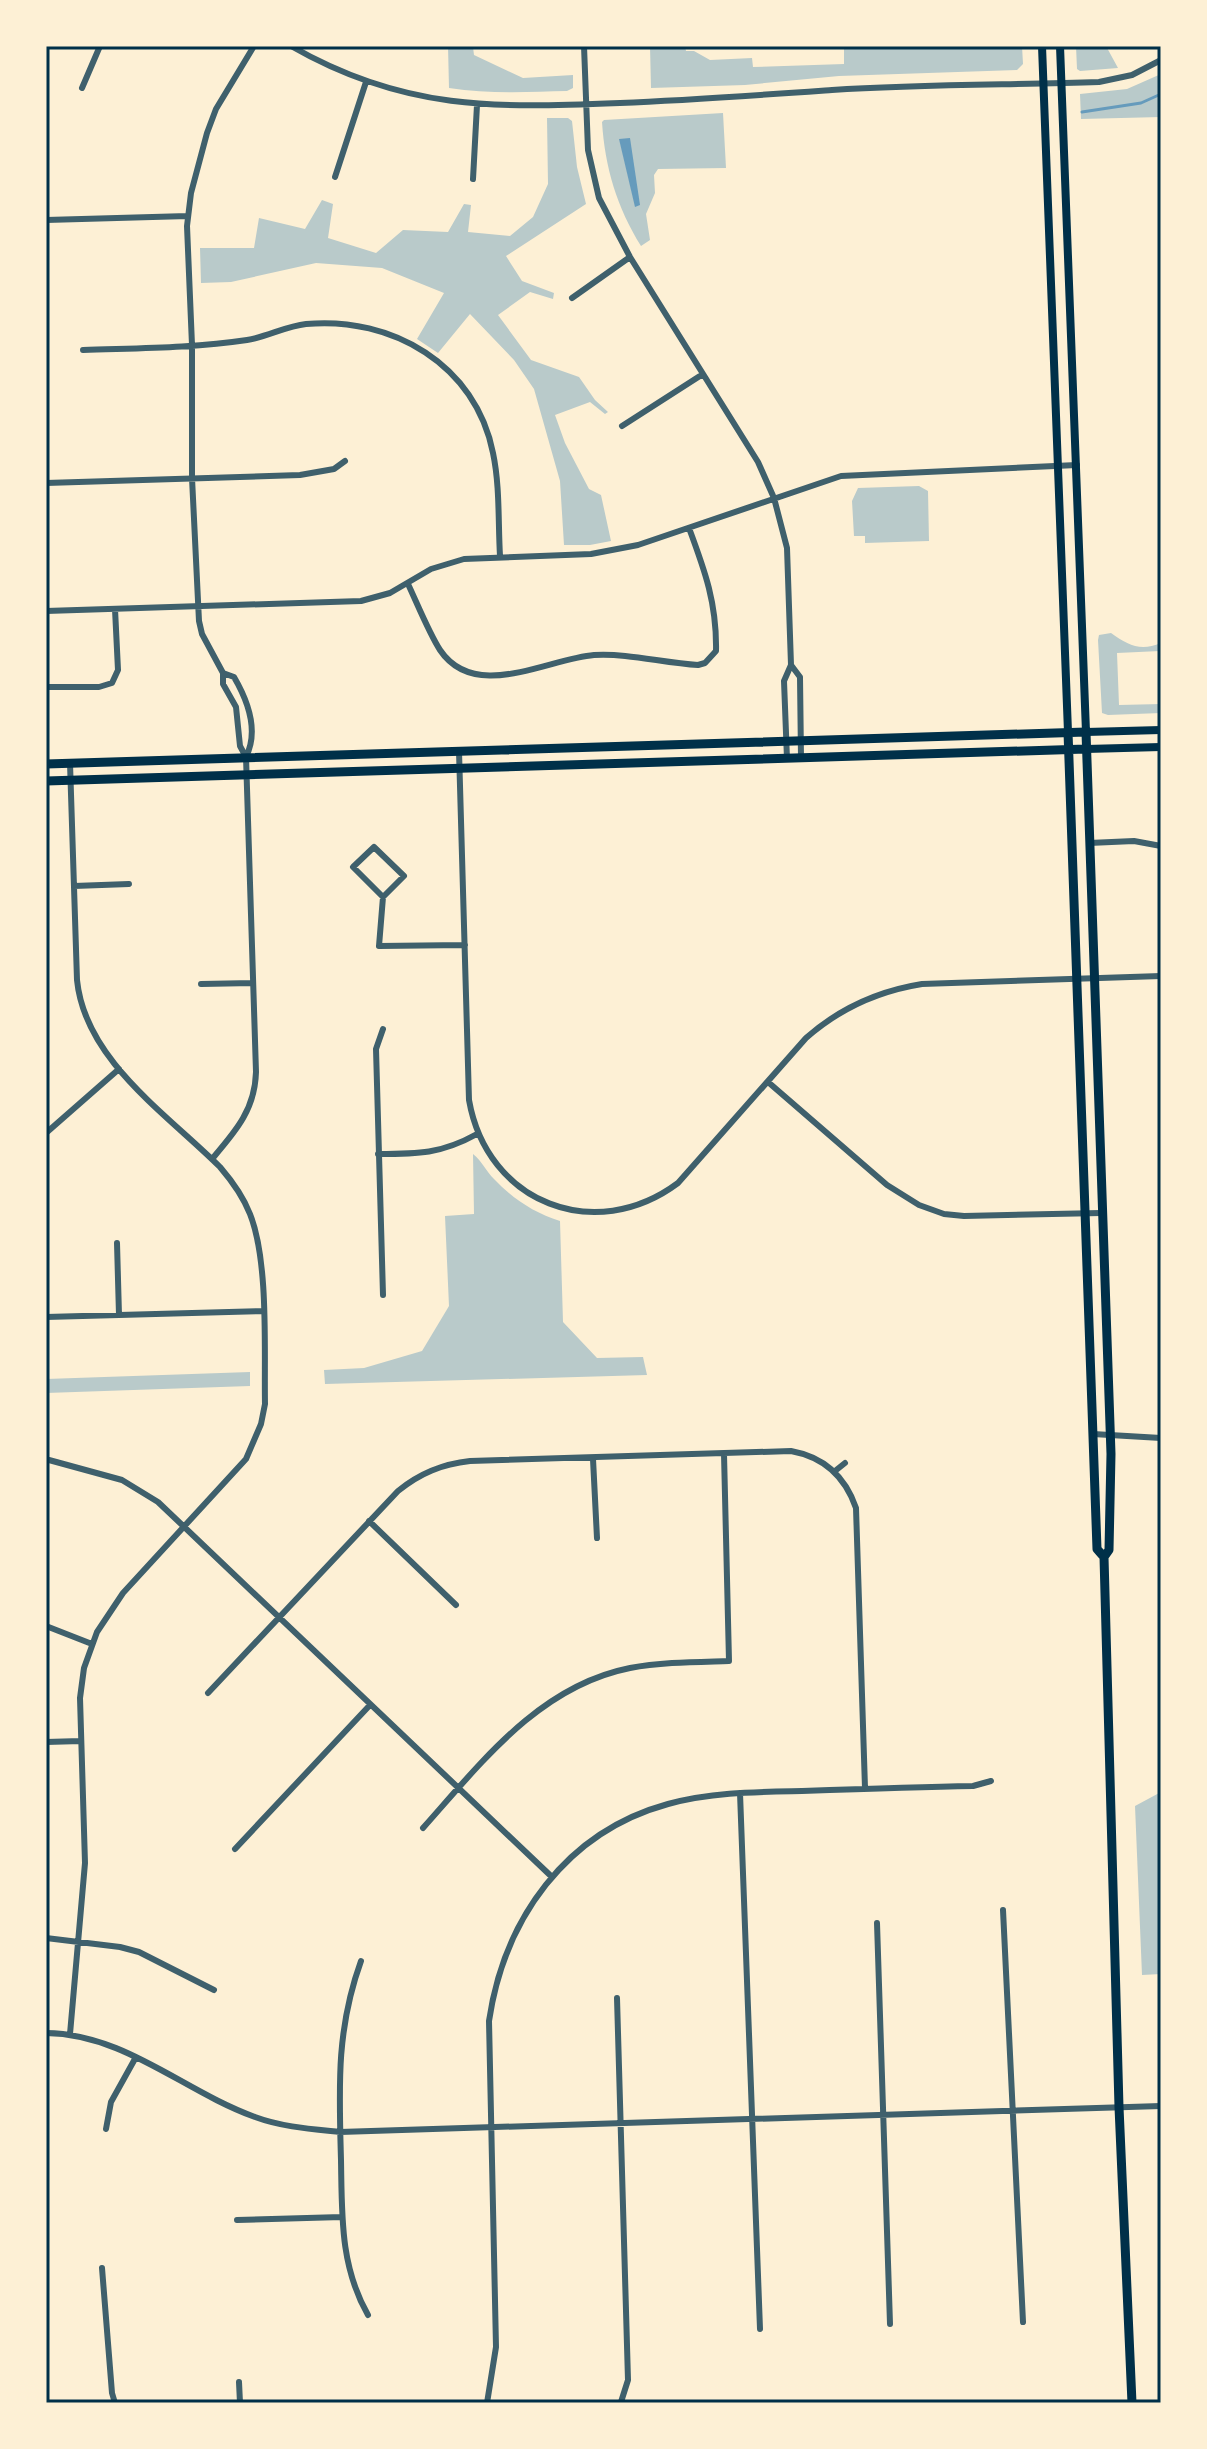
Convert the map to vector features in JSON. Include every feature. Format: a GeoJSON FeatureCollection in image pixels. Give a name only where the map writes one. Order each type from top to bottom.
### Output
{"type":"FeatureCollection","features":[{"type":"Feature","properties":{"kind":"main road"},"geometry":{"type":"LineString","coordinates":[[1042,46],[1097,1549],[1104,1557]]}},
{"type":"Feature","properties":{"kind":"main road"},"geometry":{"type":"LineString","coordinates":[[1060,46],[1110,1434],[1109,1550],[1104,1557],[1119,2107],[1132,2403]]}},
{"type":"Feature","properties":{"kind":"main road"},"geometry":{"type":"LineString","coordinates":[[46,764],[1161,730]]}},
{"type":"Feature","properties":{"kind":"main road"},"geometry":{"type":"LineString","coordinates":[[46,781],[1161,747]]}},
{"type":"Feature","properties":{"kind":"street"},"geometry":{"type":"LineString","coordinates":[[82,88],[100,46]]}},
{"type":"Feature","properties":{"kind":"street"},"geometry":{"type":"LineString","coordinates":[[212,1159],[239,1128],[253,1100],[256,1072],[246,757],[240,746],[236,707],[223,684],[223,673],[202,634],[198,606],[192,478],[188,216],[197,166],[216,109],[254,46]]}},
{"type":"Feature","properties":{"kind":"street"},"geometry":{"type":"LineString","coordinates":[[291,46],[366,82],[441,100],[477,105],[584,104],[752,97],[833,90],[1061,83],[1119,79],[1161,60]]}},
{"type":"Feature","properties":{"kind":"street"},"geometry":{"type":"LineString","coordinates":[[584,46],[584,104],[594,182],[611,224],[758,462],[774,498],[787,548],[791,665],[784,681],[787,759]]}},
{"type":"Feature","properties":{"kind":"street"},"geometry":{"type":"LineString","coordinates":[[335,177],[366,82]]}},
{"type":"Feature","properties":{"kind":"street"},"geometry":{"type":"LineString","coordinates":[[473,179],[477,105]]}},
{"type":"Feature","properties":{"kind":"street"},"geometry":{"type":"LineString","coordinates":[[46,220],[188,216]]}},
{"type":"Feature","properties":{"kind":"street"},"geometry":{"type":"LineString","coordinates":[[572,298],[630,257]]}},
{"type":"Feature","properties":{"kind":"street"},"geometry":{"type":"LineString","coordinates":[[83,350],[247,340],[306,324],[340,323],[388,333],[430,355],[461,384],[471,398],[487,431],[496,470],[500,556]]}},
{"type":"Feature","properties":{"kind":"street"},"geometry":{"type":"LineString","coordinates":[[622,426],[703,374]]}},
{"type":"Feature","properties":{"kind":"street"},"geometry":{"type":"LineString","coordinates":[[46,483],[300,475],[334,469],[345,461]]}},
{"type":"Feature","properties":{"kind":"street"},"geometry":{"type":"LineString","coordinates":[[46,611],[361,601],[390,593],[447,563],[482,556],[591,554],[618,550],[841,476],[1077,465]]}},
{"type":"Feature","properties":{"kind":"street"},"geometry":{"type":"LineString","coordinates":[[408,584],[440,650],[453,664],[474,674],[508,673],[610,655],[698,665],[705,663],[716,651],[716,613],[689,528]]}},
{"type":"Feature","properties":{"kind":"street"},"geometry":{"type":"LineString","coordinates":[[46,687],[99,687],[112,683],[118,670],[115,609]]}},
{"type":"Feature","properties":{"kind":"street"},"geometry":{"type":"LineString","coordinates":[[791,665],[800,677],[801,758]]}},
{"type":"Feature","properties":{"kind":"street"},"geometry":{"type":"LineString","coordinates":[[223,673],[234,677],[247,703],[252,746],[246,757]]}},
{"type":"Feature","properties":{"kind":"street"},"geometry":{"type":"LineString","coordinates":[[459,751],[469,1100],[477,1134],[493,1160],[505,1175],[535,1198],[551,1205],[582,1211],[627,1209],[659,1196],[678,1183],[822,1024],[842,1010],[885,992],[922,984],[1161,976]]}},
{"type":"Feature","properties":{"kind":"street"},"geometry":{"type":"LineString","coordinates":[[70,763],[77,980],[82,1006],[99,1045],[119,1069],[232,1180],[250,1213],[259,1249],[265,1404],[254,1443],[233,1475],[123,1593],[92,1644],[82,1679],[85,1863],[70,2034]]}},
{"type":"Feature","properties":{"kind":"street"},"geometry":{"type":"LineString","coordinates":[[1089,843],[1134,841],[1161,846]]}},
{"type":"Feature","properties":{"kind":"street"},"geometry":{"type":"LineString","coordinates":[[383,897],[353,867],[374,847],[404,876],[383,897],[379,946],[465,945]]}},
{"type":"Feature","properties":{"kind":"street"},"geometry":{"type":"LineString","coordinates":[[74,886],[129,884]]}},
{"type":"Feature","properties":{"kind":"street"},"geometry":{"type":"LineString","coordinates":[[201,984],[253,983]]}},
{"type":"Feature","properties":{"kind":"street"},"geometry":{"type":"LineString","coordinates":[[383,1029],[376,1049],[383,1295]]}},
{"type":"Feature","properties":{"kind":"street"},"geometry":{"type":"LineString","coordinates":[[46,1133],[119,1069]]}},
{"type":"Feature","properties":{"kind":"street"},"geometry":{"type":"LineString","coordinates":[[768,1082],[887,1185],[919,1205],[944,1214],[964,1216],[1101,1213]]}},
{"type":"Feature","properties":{"kind":"street"},"geometry":{"type":"LineString","coordinates":[[378,1154],[441,1151],[477,1134]]}},
{"type":"Feature","properties":{"kind":"street"},"geometry":{"type":"LineString","coordinates":[[117,1243],[119,1315]]}},
{"type":"Feature","properties":{"kind":"street"},"geometry":{"type":"LineString","coordinates":[[46,1317],[263,1311]]}},
{"type":"Feature","properties":{"kind":"street"},"geometry":{"type":"LineString","coordinates":[[1093,1434],[1161,1438]]}},
{"type":"Feature","properties":{"kind":"street"},"geometry":{"type":"LineString","coordinates":[[208,1693],[369,1521],[410,1481],[439,1466],[470,1461],[803,1453],[817,1458],[835,1471],[851,1494],[857,1518],[865,1788]]}},
{"type":"Feature","properties":{"kind":"street"},"geometry":{"type":"LineString","coordinates":[[423,1828],[526,1718],[575,1687],[630,1668],[729,1661],[724,1454]]}},
{"type":"Feature","properties":{"kind":"street"},"geometry":{"type":"LineString","coordinates":[[593,1459],[597,1538]]}},
{"type":"Feature","properties":{"kind":"street"},"geometry":{"type":"LineString","coordinates":[[49,1460],[122,1480],[158,1502],[552,1877]]}},
{"type":"Feature","properties":{"kind":"street"},"geometry":{"type":"LineString","coordinates":[[835,1471],[845,1463]]}},
{"type":"Feature","properties":{"kind":"street"},"geometry":{"type":"LineString","coordinates":[[369,1521],[456,1605]]}},
{"type":"Feature","properties":{"kind":"street"},"geometry":{"type":"LineString","coordinates":[[46,1626],[92,1644]]}},
{"type":"Feature","properties":{"kind":"street"},"geometry":{"type":"LineString","coordinates":[[235,1849],[370,1705]]}},
{"type":"Feature","properties":{"kind":"street"},"geometry":{"type":"LineString","coordinates":[[46,1742],[81,1741]]}},
{"type":"Feature","properties":{"kind":"street"},"geometry":{"type":"LineString","coordinates":[[487,2403],[496,2347],[488,2043],[493,1995],[499,1970],[518,1925],[552,1877],[603,1833],[646,1811],[692,1798],[740,1793],[973,1786],[991,1781]]}},
{"type":"Feature","properties":{"kind":"street"},"geometry":{"type":"LineString","coordinates":[[740,1793],[760,2329]]}},
{"type":"Feature","properties":{"kind":"street"},"geometry":{"type":"LineString","coordinates":[[1003,1910],[1023,2322]]}},
{"type":"Feature","properties":{"kind":"street"},"geometry":{"type":"LineString","coordinates":[[877,1923],[890,2324]]}},
{"type":"Feature","properties":{"kind":"street"},"geometry":{"type":"LineString","coordinates":[[46,1938],[139,1952],[214,1990]]}},
{"type":"Feature","properties":{"kind":"street"},"geometry":{"type":"LineString","coordinates":[[361,1961],[347,2004],[339,2053],[340,2132],[342,2217],[348,2270],[368,2315]]}},
{"type":"Feature","properties":{"kind":"street"},"geometry":{"type":"LineString","coordinates":[[617,1998],[628,2380],[621,2402]]}},
{"type":"Feature","properties":{"kind":"street"},"geometry":{"type":"LineString","coordinates":[[46,2033],[99,2040],[256,2117],[306,2129],[340,2132],[1161,2106]]}},
{"type":"Feature","properties":{"kind":"street"},"geometry":{"type":"LineString","coordinates":[[106,2129],[111,2102],[136,2057]]}},
{"type":"Feature","properties":{"kind":"street"},"geometry":{"type":"LineString","coordinates":[[237,2220],[342,2217]]}},
{"type":"Feature","properties":{"kind":"street"},"geometry":{"type":"LineString","coordinates":[[102,2268],[115,2403]]}},
{"type":"Feature","properties":{"kind":"street"},"geometry":{"type":"LineString","coordinates":[[239,2382],[240,2403]]}},
{"type":"Feature","properties":{"kind":"shaded area"},"geometry":{"type":"Polygon","coordinates":[[[448,46],[473,47],[474,55],[523,78],[573,75],[573,88],[567,91],[508,92],[449,88],[448,46]]]}},
{"type":"Feature","properties":{"kind":"shaded area"},"geometry":{"type":"Polygon","coordinates":[[[650,46],[685,46],[686,51],[694,51],[710,60],[752,58],[753,67],[844,64],[844,46],[1022,46],[1023,64],[1017,70],[839,76],[745,85],[651,88],[650,46]]]}},
{"type":"Feature","properties":{"kind":"shaded area"},"geometry":{"type":"Polygon","coordinates":[[[1076,46],[1106,46],[1118,68],[1080,71],[1077,69],[1076,46]]]}},
{"type":"Feature","properties":{"kind":"shaded area"},"geometry":{"type":"Polygon","coordinates":[[[1161,74],[1161,117],[1081,119],[1080,94],[1127,89],[1161,74]]]}},
{"type":"Feature","properties":{"kind":"shaded area"},"geometry":{"type":"Polygon","coordinates":[[[723,113],[726,168],[658,169],[654,175],[655,193],[646,214],[650,240],[641,246],[625,217],[614,187],[602,122],[723,113]]]}},
{"type":"Feature","properties":{"kind":"shaded area"},"geometry":{"type":"Polygon","coordinates":[[[547,118],[568,118],[572,121],[577,167],[586,204],[506,256],[522,281],[554,293],[553,299],[530,292],[498,315],[531,360],[579,377],[608,412],[605,414],[590,402],[555,415],[565,443],[589,489],[601,495],[611,541],[590,545],[564,545],[560,481],[534,389],[514,360],[470,314],[438,353],[417,339],[444,293],[382,268],[316,263],[231,282],[201,283],[200,248],[254,248],[259,218],[305,229],[322,200],[333,204],[328,238],[376,253],[403,230],[448,232],[464,204],[471,205],[468,232],[510,236],[533,217],[548,184],[547,118]]]}},
{"type":"Feature","properties":{"kind":"shaded area"},"geometry":{"type":"Polygon","coordinates":[[[919,486],[928,491],[929,541],[865,543],[865,536],[854,536],[852,501],[858,488],[919,486]]]}},
{"type":"Feature","properties":{"kind":"shaded area"},"geometry":{"type":"Polygon","coordinates":[[[1111,633],[1134,646],[1147,647],[1161,643],[1161,687],[1160,651],[1117,653],[1119,705],[1161,704],[1161,713],[1102,713],[1098,640],[1099,635],[1111,633]]]}},
{"type":"Feature","properties":{"kind":"shaded area"},"geometry":{"type":"Polygon","coordinates":[[[473,1154],[516,1199],[560,1221],[563,1322],[597,1358],[643,1357],[647,1375],[325,1384],[324,1370],[364,1368],[422,1351],[449,1306],[445,1216],[474,1214],[473,1154]]]}},
{"type":"Feature","properties":{"kind":"shaded area"},"geometry":{"type":"Polygon","coordinates":[[[250,1372],[250,1386],[46,1393],[46,1379],[250,1372]]]}},
{"type":"Feature","properties":{"kind":"shaded area"},"geometry":{"type":"Polygon","coordinates":[[[1161,1792],[1161,1974],[1142,1975],[1135,1806],[1161,1792]]]}},
{"type":"Feature","properties":{"kind":"water"},"geometry":{"type":"Polygon","coordinates":[[[630,138],[640,205],[635,207],[619,139],[630,138]]]}},
{"type":"Feature","properties":{"kind":"waterway"},"geometry":{"type":"LineString","coordinates":[[1082,112],[1141,103],[1161,94]]}}]}
